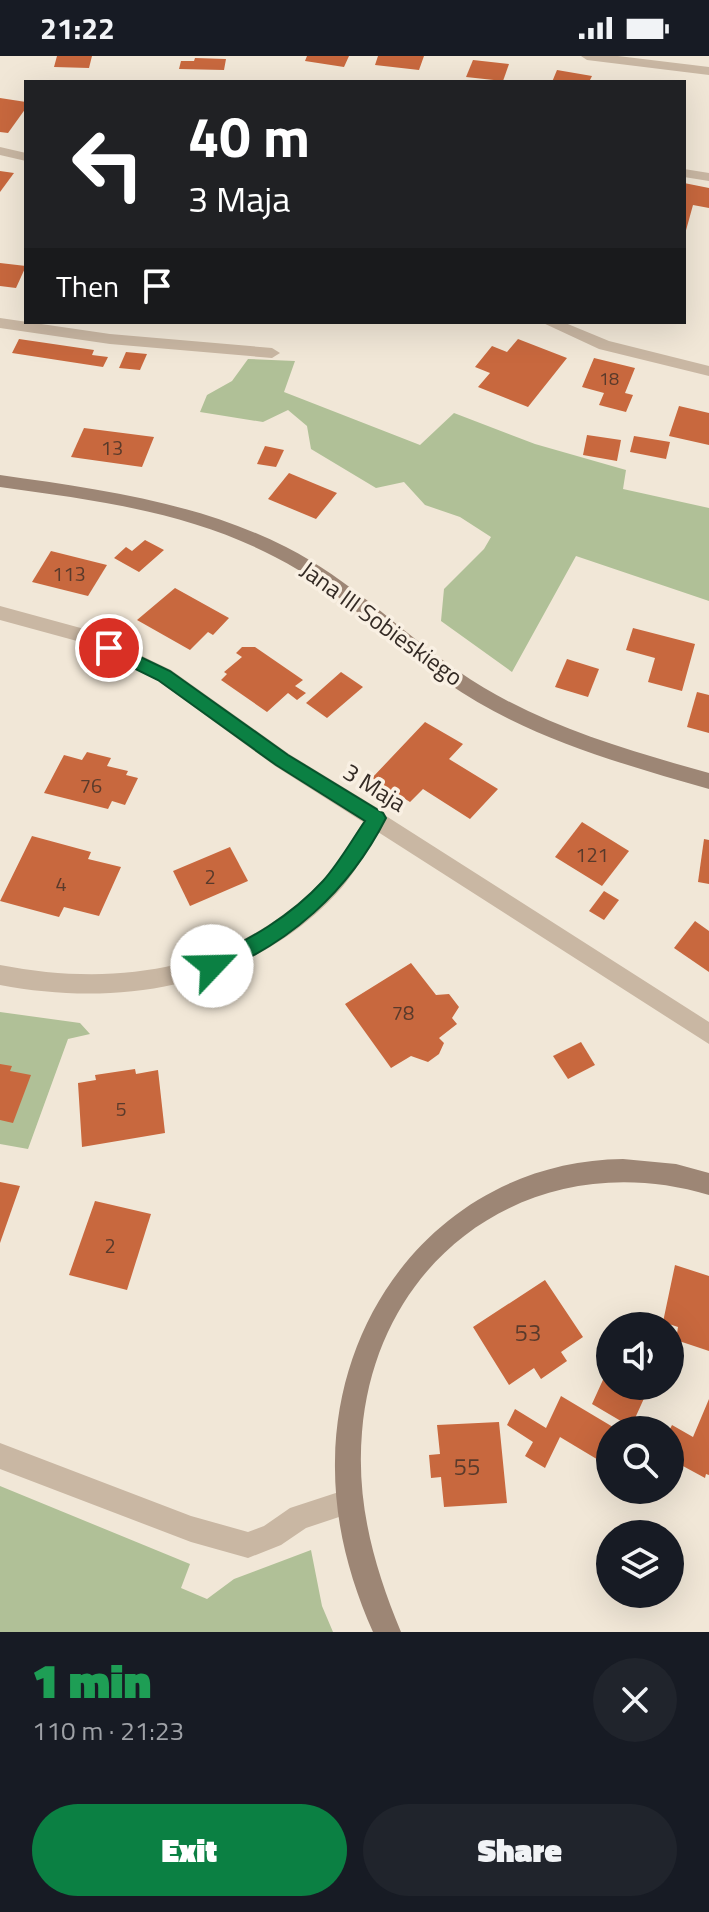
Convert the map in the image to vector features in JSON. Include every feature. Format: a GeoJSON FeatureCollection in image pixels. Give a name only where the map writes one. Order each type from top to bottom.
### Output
{"type":"FeatureCollection","features":[{"type":"Feature","properties":{"kind":"main road","name":"Jana III Sobieskiego"},"geometry":{"type":"LineString","coordinates":[[0,481],[128,500],[203,519],[235,532],[281,552],[320,575],[451,676],[502,708],[596,749],[709,781]]}},
{"type":"Feature","properties":{"kind":"main road"},"geometry":{"type":"LineString","coordinates":[[387,1632],[358,1556],[348,1502],[348,1451],[353,1400],[368,1353],[389,1307],[414,1268],[462,1223],[513,1193],[570,1174],[635,1171],[709,1184]]}},
{"type":"Feature","properties":{"kind":"street"},"geometry":{"type":"LineString","coordinates":[[587,56],[709,71]]}},
{"type":"Feature","properties":{"kind":"street"},"geometry":{"type":"LineString","coordinates":[[0,151],[24,157]]}},
{"type":"Feature","properties":{"kind":"street"},"geometry":{"type":"LineString","coordinates":[[686,173],[709,177]]}},
{"type":"Feature","properties":{"kind":"street"},"geometry":{"type":"LineString","coordinates":[[0,323],[110,339],[272,353]]}},
{"type":"Feature","properties":{"kind":"street"},"geometry":{"type":"LineString","coordinates":[[554,324],[604,345],[709,371]]}},
{"type":"Feature","properties":{"kind":"street","name":"3 Maja"},"geometry":{"type":"LineString","coordinates":[[0,613],[82,635],[164,675],[282,760],[377,818],[709,1034]]}},
{"type":"Feature","properties":{"kind":"street"},"geometry":{"type":"LineString","coordinates":[[0,975],[88,989],[161,980],[212,966],[255,946],[302,914],[331,885],[377,818]]}},
{"type":"Feature","properties":{"kind":"street"},"geometry":{"type":"LineString","coordinates":[[0,1456],[191,1529],[248,1545],[272,1536],[299,1517],[348,1502]]}},
{"type":"Feature","properties":{"kind":"green space"},"geometry":{"type":"Polygon","coordinates":[[[248,359],[295,361],[284,392],[420,445],[454,413],[535,444],[626,470],[623,489],[709,508],[709,601],[576,556],[512,672],[441,621],[444,589],[484,549],[491,537],[460,517],[425,505],[404,482],[376,488],[311,449],[307,426],[288,410],[263,422],[200,412],[207,395],[232,381],[248,359]]]}},
{"type":"Feature","properties":{"kind":"green space"},"geometry":{"type":"Polygon","coordinates":[[[0,1012],[80,1023],[90,1034],[68,1039],[28,1149],[0,1144],[0,1012]]]}},
{"type":"Feature","properties":{"kind":"green space"},"geometry":{"type":"Polygon","coordinates":[[[0,1486],[190,1564],[181,1588],[207,1599],[234,1579],[311,1550],[322,1606],[333,1632],[0,1632],[0,1486]]]}},
{"type":"Feature","properties":{"kind":"building"},"geometry":{"type":"Polygon","coordinates":[[[57,56],[92,56],[89,68],[54,67],[57,56]]]}},
{"type":"Feature","properties":{"kind":"building"},"geometry":{"type":"Polygon","coordinates":[[[307,56],[349,56],[344,67],[305,61],[307,56]]]}},
{"type":"Feature","properties":{"kind":"building"},"geometry":{"type":"Polygon","coordinates":[[[378,56],[424,56],[419,70],[375,65],[378,56]]]}},
{"type":"Feature","properties":{"kind":"building"},"geometry":{"type":"Polygon","coordinates":[[[195,58],[226,59],[224,70],[179,69],[181,61],[194,61],[195,58]]]}},
{"type":"Feature","properties":{"kind":"building"},"geometry":{"type":"Polygon","coordinates":[[[473,60],[509,64],[503,80],[466,77],[473,60]]]}},
{"type":"Feature","properties":{"kind":"building"},"geometry":{"type":"Polygon","coordinates":[[[557,70],[592,76],[590,80],[553,80],[557,70]]]}},
{"type":"Feature","properties":{"kind":"building"},"geometry":{"type":"Polygon","coordinates":[[[0,98],[24,102],[24,111],[8,133],[0,132],[0,98]]]}},
{"type":"Feature","properties":{"kind":"building"},"geometry":{"type":"Polygon","coordinates":[[[0,171],[14,173],[0,192],[0,171]]]}},
{"type":"Feature","properties":{"kind":"building"},"geometry":{"type":"Polygon","coordinates":[[[686,183],[709,188],[709,208],[693,205],[686,230],[686,183]]]}},
{"type":"Feature","properties":{"kind":"building"},"geometry":{"type":"Polygon","coordinates":[[[0,263],[24,266],[16,288],[0,286],[0,263]]]}},
{"type":"Feature","properties":{"kind":"building"},"geometry":{"type":"Polygon","coordinates":[[[19,339],[94,350],[92,355],[108,357],[103,367],[12,353],[19,339]]]}},
{"type":"Feature","properties":{"kind":"building"},"geometry":{"type":"Polygon","coordinates":[[[518,339],[567,358],[528,407],[478,387],[490,373],[475,367],[492,346],[507,352],[518,339]]]}},
{"type":"Feature","properties":{"kind":"building"},"geometry":{"type":"Polygon","coordinates":[[[126,352],[147,354],[140,370],[119,368],[126,352]]]}},
{"type":"Feature","properties":{"kind":"building"},"geometry":{"type":"Polygon","coordinates":[[[594,358],[635,368],[625,393],[633,395],[626,412],[599,405],[604,393],[582,387],[594,358]]]}},
{"type":"Feature","properties":{"kind":"building"},"geometry":{"type":"Polygon","coordinates":[[[679,406],[709,413],[709,445],[669,436],[679,406]]]}},
{"type":"Feature","properties":{"kind":"building"},"geometry":{"type":"Polygon","coordinates":[[[84,428],[154,437],[142,467],[71,457],[84,428]]]}},
{"type":"Feature","properties":{"kind":"building"},"geometry":{"type":"Polygon","coordinates":[[[587,435],[621,440],[617,461],[583,455],[587,435]]]}},
{"type":"Feature","properties":{"kind":"building"},"geometry":{"type":"Polygon","coordinates":[[[634,436],[670,442],[666,459],[630,452],[634,436]]]}},
{"type":"Feature","properties":{"kind":"building"},"geometry":{"type":"Polygon","coordinates":[[[265,446],[284,450],[276,467],[257,464],[265,446]]]}},
{"type":"Feature","properties":{"kind":"building"},"geometry":{"type":"Polygon","coordinates":[[[289,473],[337,493],[316,519],[268,499],[289,473]]]}},
{"type":"Feature","properties":{"kind":"building"},"geometry":{"type":"Polygon","coordinates":[[[145,540],[164,550],[139,572],[114,558],[126,547],[132,551],[145,540]]]}},
{"type":"Feature","properties":{"kind":"building"},"geometry":{"type":"Polygon","coordinates":[[[51,551],[107,565],[88,596],[32,582],[51,551]]]}},
{"type":"Feature","properties":{"kind":"building"},"geometry":{"type":"Polygon","coordinates":[[[175,588],[229,618],[213,635],[208,632],[190,650],[137,620],[175,588]]]}},
{"type":"Feature","properties":{"kind":"building"},"geometry":{"type":"Polygon","coordinates":[[[633,628],[695,644],[682,691],[648,682],[655,658],[626,650],[633,628]]]}},
{"type":"Feature","properties":{"kind":"building"},"geometry":{"type":"Polygon","coordinates":[[[242,647],[255,647],[303,680],[295,686],[306,693],[297,700],[288,693],[267,712],[221,680],[227,674],[224,672],[242,657],[236,653],[242,647]]]}},
{"type":"Feature","properties":{"kind":"building"},"geometry":{"type":"Polygon","coordinates":[[[567,659],[599,669],[588,697],[555,687],[567,659]]]}},
{"type":"Feature","properties":{"kind":"building"},"geometry":{"type":"Polygon","coordinates":[[[341,672],[363,687],[327,718],[306,703],[341,672]]]}},
{"type":"Feature","properties":{"kind":"building"},"geometry":{"type":"Polygon","coordinates":[[[697,692],[709,695],[709,733],[687,727],[697,692]]]}},
{"type":"Feature","properties":{"kind":"building"},"geometry":{"type":"Polygon","coordinates":[[[425,722],[463,744],[449,759],[498,789],[470,819],[423,789],[410,802],[372,778],[425,722]]]}},
{"type":"Feature","properties":{"kind":"building"},"geometry":{"type":"Polygon","coordinates":[[[87,752],[111,758],[107,766],[128,771],[126,775],[138,778],[125,805],[112,801],[108,809],[44,793],[64,755],[82,760],[87,752]]]}},
{"type":"Feature","properties":{"kind":"building"},"geometry":{"type":"Polygon","coordinates":[[[582,822],[629,851],[602,886],[555,857],[582,822]]]}},
{"type":"Feature","properties":{"kind":"building"},"geometry":{"type":"Polygon","coordinates":[[[32,836],[91,852],[88,859],[121,867],[99,916],[64,907],[59,917],[0,901],[32,836]]]}},
{"type":"Feature","properties":{"kind":"building"},"geometry":{"type":"Polygon","coordinates":[[[704,839],[709,840],[709,884],[698,882],[704,839]]]}},
{"type":"Feature","properties":{"kind":"building"},"geometry":{"type":"Polygon","coordinates":[[[230,847],[248,881],[190,906],[173,871],[230,847]]]}},
{"type":"Feature","properties":{"kind":"building"},"geometry":{"type":"Polygon","coordinates":[[[604,891],[619,900],[604,920],[589,911],[604,891]]]}},
{"type":"Feature","properties":{"kind":"building"},"geometry":{"type":"Polygon","coordinates":[[[695,921],[709,931],[709,972],[674,948],[695,921]]]}},
{"type":"Feature","properties":{"kind":"building"},"geometry":{"type":"Polygon","coordinates":[[[411,963],[436,995],[449,994],[459,1007],[452,1018],[457,1024],[439,1038],[444,1043],[439,1054],[428,1062],[411,1056],[391,1068],[345,1004],[411,963]]]}},
{"type":"Feature","properties":{"kind":"building"},"geometry":{"type":"Polygon","coordinates":[[[581,1042],[595,1065],[568,1079],[553,1056],[581,1042]]]}},
{"type":"Feature","properties":{"kind":"building"},"geometry":{"type":"Polygon","coordinates":[[[0,1064],[12,1066],[10,1071],[31,1075],[13,1123],[0,1120],[0,1064]]]}},
{"type":"Feature","properties":{"kind":"building"},"geometry":{"type":"Polygon","coordinates":[[[135,1069],[136,1074],[158,1070],[165,1133],[82,1147],[78,1083],[96,1080],[95,1075],[135,1069]]]}},
{"type":"Feature","properties":{"kind":"building"},"geometry":{"type":"Polygon","coordinates":[[[0,1182],[20,1186],[0,1243],[0,1182]]]}},
{"type":"Feature","properties":{"kind":"building"},"geometry":{"type":"Polygon","coordinates":[[[95,1201],[151,1214],[127,1290],[69,1275],[95,1201]]]}},
{"type":"Feature","properties":{"kind":"building"},"geometry":{"type":"Polygon","coordinates":[[[675,1265],[709,1276],[709,1351],[684,1343],[684,1312],[665,1312],[675,1265]]]}},
{"type":"Feature","properties":{"kind":"building"},"geometry":{"type":"Polygon","coordinates":[[[545,1280],[583,1337],[561,1352],[567,1361],[541,1379],[534,1368],[509,1385],[473,1327],[545,1280]]]}},
{"type":"Feature","properties":{"kind":"building"},"geometry":{"type":"Polygon","coordinates":[[[596,1395],[596,1400],[643,1400],[636,1416],[612,1416],[592,1404],[596,1395]]]}},
{"type":"Feature","properties":{"kind":"building"},"geometry":{"type":"Polygon","coordinates":[[[561,1396],[596,1417],[596,1459],[560,1437],[545,1468],[525,1456],[533,1442],[507,1425],[515,1409],[546,1428],[561,1396]]]}},
{"type":"Feature","properties":{"kind":"building"},"geometry":{"type":"Polygon","coordinates":[[[709,1399],[709,1475],[706,1474],[705,1478],[684,1467],[684,1432],[693,1437],[709,1399]]]}},
{"type":"Feature","properties":{"kind":"building"},"geometry":{"type":"Polygon","coordinates":[[[499,1422],[507,1503],[444,1507],[441,1477],[431,1478],[429,1455],[440,1454],[437,1425],[499,1422]]]}},
{"type":"Feature","properties":{"kind":"route"},"geometry":{"type":"LineString","coordinates":[[109,648],[164,675],[282,760],[377,818],[331,885],[302,914],[255,946],[212,966]]}}]}
